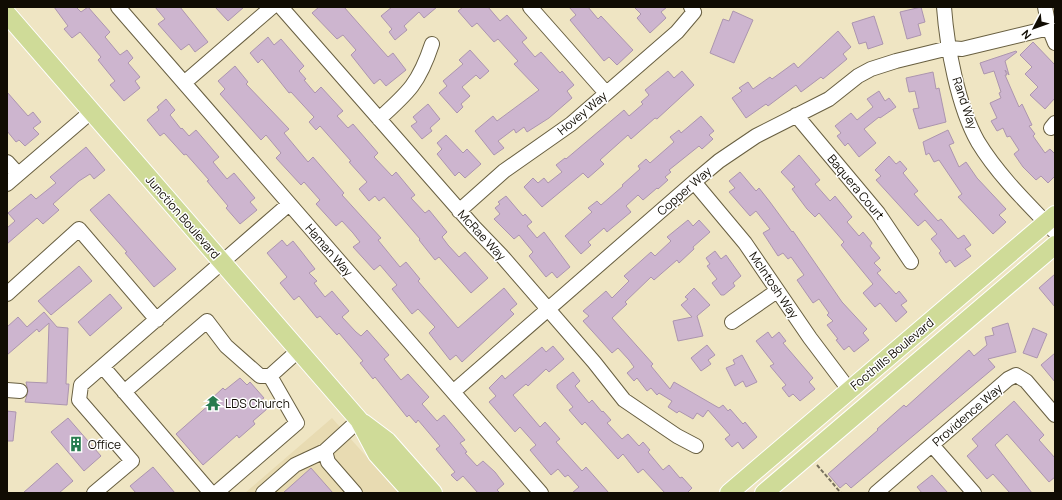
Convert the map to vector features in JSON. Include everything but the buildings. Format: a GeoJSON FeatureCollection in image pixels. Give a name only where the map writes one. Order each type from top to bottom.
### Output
{"type":"FeatureCollection","features":[{"type":"Feature","properties":{"kind":"main road","name":"Junction Boulevard"},"geometry":{"type":"LineString","coordinates":[[7,14],[359,420],[387,441],[433,493]]}},
{"type":"Feature","properties":{"kind":"main road","name":"Foothills Boulevard"},"geometry":{"type":"LineString","coordinates":[[729,493],[1052,223]]}},
{"type":"Feature","properties":{"kind":"main road","name":"Foothills Boulevard"},"geometry":{"type":"LineString","coordinates":[[764,493],[1055,245]]}},
{"type":"Feature","properties":{"kind":"main road","name":"Junction Boulevard"},"geometry":{"type":"LineString","coordinates":[[359,420],[377,454],[412,493]]}},
{"type":"Feature","properties":{"kind":"street","name":"Haman Way"},"geometry":{"type":"LineString","coordinates":[[118,7],[541,493]]}},
{"type":"Feature","properties":{"kind":"street"},"geometry":{"type":"LineString","coordinates":[[184,83],[272,7]]}},
{"type":"Feature","properties":{"kind":"street","name":"McRae Way"},"geometry":{"type":"LineString","coordinates":[[281,7],[548,309],[594,362],[624,400],[671,432],[696,446]]}},
{"type":"Feature","properties":{"kind":"street"},"geometry":{"type":"LineString","coordinates":[[530,7],[606,93]]}},
{"type":"Feature","properties":{"kind":"street","name":"Hovey Way"},"geometry":{"type":"LineString","coordinates":[[460,210],[504,171],[571,124],[677,32],[694,12],[691,7]]}},
{"type":"Feature","properties":{"kind":"street","name":"Rand Way"},"geometry":{"type":"LineString","coordinates":[[944,7],[949,48],[965,112],[978,140],[993,163],[1052,223]]}},
{"type":"Feature","properties":{"kind":"street"},"geometry":{"type":"LineString","coordinates":[[1047,18],[1055,42]]}},
{"type":"Feature","properties":{"kind":"street","name":"Copper Way"},"geometry":{"type":"LineString","coordinates":[[453,392],[694,182],[738,148],[796,115],[829,99],[858,76],[871,69],[896,61],[949,48],[962,49],[1047,18]]}},
{"type":"Feature","properties":{"kind":"street"},"geometry":{"type":"LineString","coordinates":[[379,119],[408,92],[417,80],[432,44]]}},
{"type":"Feature","properties":{"kind":"street"},"geometry":{"type":"LineString","coordinates":[[7,184],[92,111]]}},
{"type":"Feature","properties":{"kind":"street","name":"Baquera Court"},"geometry":{"type":"LineString","coordinates":[[796,115],[878,213],[910,262]]}},
{"type":"Feature","properties":{"kind":"street"},"geometry":{"type":"LineString","coordinates":[[7,162],[18,174]]}},
{"type":"Feature","properties":{"kind":"street","name":"McIntosh Way"},"geometry":{"type":"LineString","coordinates":[[694,182],[745,243],[850,391]]}},
{"type":"Feature","properties":{"kind":"street"},"geometry":{"type":"LineString","coordinates":[[94,493],[132,461],[78,400],[81,385],[288,204]]}},
{"type":"Feature","properties":{"kind":"street"},"geometry":{"type":"LineString","coordinates":[[7,294],[79,229],[156,320]]}},
{"type":"Feature","properties":{"kind":"street"},"geometry":{"type":"LineString","coordinates":[[732,322],[778,291]]}},
{"type":"Feature","properties":{"kind":"street"},"geometry":{"type":"LineString","coordinates":[[124,392],[207,321],[226,346],[260,376],[270,376],[299,350]]}},
{"type":"Feature","properties":{"kind":"street"},"geometry":{"type":"LineString","coordinates":[[103,367],[211,493]]}},
{"type":"Feature","properties":{"kind":"street","name":"Providence Way"},"geometry":{"type":"LineString","coordinates":[[876,493],[1008,379],[1016,375],[1026,381],[1055,415]]}},
{"type":"Feature","properties":{"kind":"street"},"geometry":{"type":"LineString","coordinates":[[216,493],[297,423],[270,376]]}},
{"type":"Feature","properties":{"kind":"street"},"geometry":{"type":"LineString","coordinates":[[263,493],[295,465],[325,451],[359,420]]}},
{"type":"Feature","properties":{"kind":"street"},"geometry":{"type":"LineString","coordinates":[[932,445],[974,493]]}},
{"type":"Feature","properties":{"kind":"street"},"geometry":{"type":"LineString","coordinates":[[325,451],[328,462],[355,493]]}},
{"type":"Feature","properties":{"kind":"path"},"geometry":{"type":"LineString","coordinates":[[808,455],[841,493]]}},
{"type":"Feature","properties":{"kind":"shaded area"},"geometry":{"type":"Polygon","coordinates":[[[332,418],[399,493],[245,493],[332,418]]]}},
{"type":"Feature","properties":{"kind":"place","name":"LDS Church"},"geometry":{"type":"Point","coordinates":[213,403]}},
{"type":"Feature","properties":{"kind":"place","name":"Office"},"geometry":{"type":"Point","coordinates":[76,444]}}]}
